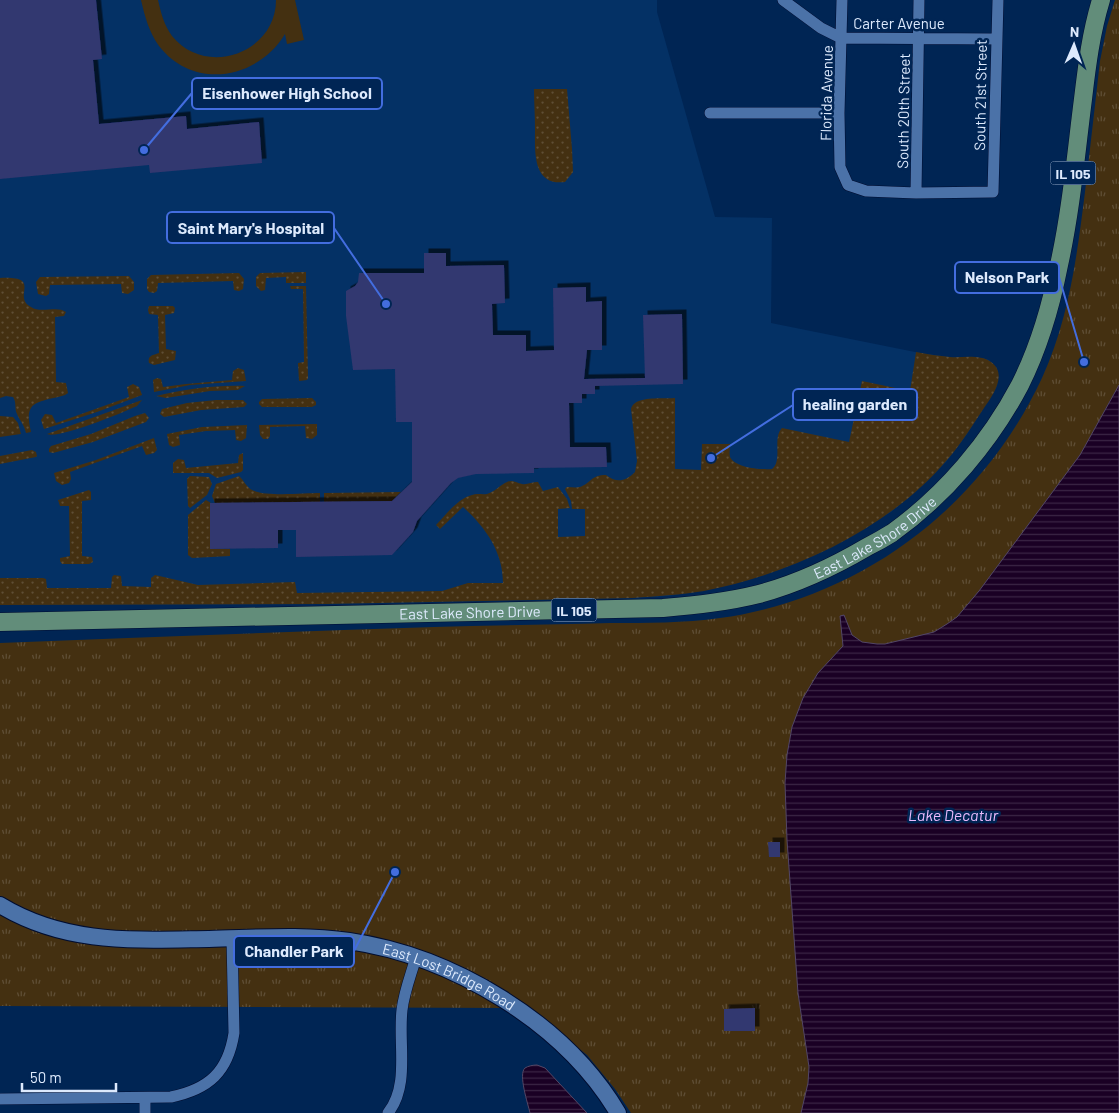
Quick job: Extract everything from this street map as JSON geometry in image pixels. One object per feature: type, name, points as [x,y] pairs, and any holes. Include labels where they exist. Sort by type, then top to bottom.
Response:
[{"type":"main road","name":"East Lake Shore Drive","points":[[0,622],[664,608],[710,604],[760,593],[800,580],[844,560],[891,534],[930,502],[964,468],[993,430],[1020,384],[1038,344],[1060,264],[1069,209],[1090,42],[1101,0]]},
{"type":"street","name":"Carter Avenue","points":[[783,0],[822,28],[841,38],[996,39]]},
{"type":"street","name":"Florida Avenue","points":[[842,0],[839,113],[840,167],[848,185],[866,191],[916,193]]},
{"type":"street","name":"South 20th Street","points":[[916,193],[919,0]]},
{"type":"street","name":"South 21st Street","points":[[916,193],[993,192],[998,0]]},
{"type":"street","points":[[710,113],[839,113]]},
{"type":"street","name":"East Lost Bridge Road","points":[[2,910],[48,927],[99,938],[141,940],[325,938],[374,946],[416,958],[454,972],[532,1020],[565,1048],[611,1100],[618,1113]]},
{"type":"street","points":[[0,1098],[171,1097],[186,1094],[212,1080],[227,1060],[232,1048],[234,1033],[232,939]]},
{"type":"street","points":[[388,1113],[400,1088],[402,1008],[416,958]]},
{"type":"street","points":[[145,1098],[145,1113]]},
{"type":"shaded area","points":[[0,0],[657,0],[657,12],[715,217],[772,218],[771,323],[920,353],[989,360],[998,371],[996,388],[967,434],[946,462],[891,512],[822,552],[781,569],[705,590],[668,596],[633,598],[325,604],[0,605]]},
{"type":"green space","points":[[141,0],[158,0],[165,23],[172,36],[186,49],[203,56],[220,57],[237,54],[252,46],[265,34],[273,18],[276,0],[295,0],[304,40],[287,44],[285,34],[273,49],[259,61],[225,74],[207,74],[190,69],[173,60],[159,46],[148,24]]},
{"type":"green space","points":[[1115,0],[1119,0],[1119,385],[1080,455],[979,591],[957,617],[934,632],[885,644],[877,644],[862,642],[852,635],[844,615],[840,616],[843,646],[818,673],[803,698],[792,727],[785,783],[787,840],[798,993],[809,1067],[808,1083],[801,1113],[631,1113],[615,1089],[587,1055],[527,1008],[0,1006],[0,643],[434,627],[693,621],[720,618],[772,607],[822,590],[868,567],[912,539],[951,505],[986,467],[1017,425],[1042,378],[1059,333],[1071,287],[1082,216],[1100,61],[1107,26]]},
{"type":"green space","points":[[534,89],[567,89],[573,172],[565,182],[554,182],[546,178],[541,173],[538,165],[535,147]]},
{"type":"green space","points":[[306,272],[306,283],[286,283],[286,277],[266,278],[265,290],[261,291],[256,286],[256,277],[260,273]]},
{"type":"green space","points":[[239,273],[244,279],[243,289],[239,291],[234,290],[233,281],[158,283],[157,291],[154,293],[149,292],[147,289],[147,279],[151,275]]},
{"type":"green space","points":[[129,276],[134,282],[134,290],[128,294],[122,293],[121,284],[50,285],[49,294],[46,296],[38,294],[36,282],[40,277]]},
{"type":"green space","points":[[0,278],[21,280],[24,283],[24,298],[31,307],[39,310],[58,309],[66,312],[64,316],[55,317],[56,382],[66,383],[68,393],[35,404],[29,413],[31,432],[26,433],[16,412],[13,397],[6,396],[0,398]]},
{"type":"green space","points":[[290,286],[306,286],[307,380],[299,381],[298,363],[304,362],[303,289],[291,289]]},
{"type":"green space","points":[[149,306],[173,306],[175,308],[174,313],[165,315],[166,349],[176,351],[175,360],[154,365],[149,363],[150,357],[159,353],[158,315],[149,314]]},
{"type":"green space","points":[[916,352],[950,357],[982,358],[991,362],[996,367],[999,378],[995,391],[957,448],[923,485],[897,507],[868,527],[804,560],[771,573],[737,583],[704,591],[633,598],[325,604],[0,605],[0,578],[43,578],[46,579],[47,588],[111,588],[114,575],[121,576],[122,586],[151,587],[151,578],[155,575],[198,585],[295,582],[297,593],[442,591],[468,583],[503,583],[500,560],[491,540],[479,523],[463,507],[440,529],[436,525],[461,500],[476,494],[487,494],[509,481],[524,484],[538,482],[543,491],[558,487],[567,499],[570,508],[558,509],[558,537],[585,536],[585,509],[572,509],[571,501],[565,489],[567,487],[580,487],[601,475],[620,480],[628,478],[635,472],[637,461],[631,409],[637,402],[650,399],[675,398],[675,469],[701,470],[702,444],[730,444],[730,457],[737,464],[756,469],[772,469],[777,461],[778,438],[782,428],[849,442],[862,381],[910,391]]},
{"type":"green space","points":[[238,368],[244,370],[246,381],[190,385],[154,392],[153,380],[157,378],[161,379],[163,387],[232,380],[233,371]]},
{"type":"green space","points":[[133,384],[139,387],[142,395],[44,429],[41,420],[45,414],[52,415],[56,423],[129,397],[127,387]]},
{"type":"green space","points":[[245,386],[238,390],[210,391],[166,398],[156,396],[200,388]]},
{"type":"green space","points":[[312,398],[316,405],[312,407],[262,407],[259,404],[262,399]]},
{"type":"green space","points":[[142,400],[137,406],[91,424],[64,433],[47,434]]},
{"type":"green space","points":[[243,400],[247,404],[244,407],[201,410],[164,417],[160,414],[162,409],[187,403]]},
{"type":"green space","points":[[145,413],[149,418],[146,422],[93,442],[53,453],[49,452],[51,446],[91,434]]},
{"type":"green space","points":[[0,416],[13,417],[18,423],[21,434],[0,437]]},
{"type":"green space","points":[[317,424],[317,435],[312,439],[306,438],[305,426],[270,427],[268,439],[263,439],[260,435],[259,425]]},
{"type":"green space","points":[[247,425],[246,438],[241,441],[236,440],[235,430],[206,431],[179,435],[180,445],[173,447],[169,445],[167,434],[202,427]]},
{"type":"green space","points":[[154,438],[157,450],[154,453],[146,455],[142,446],[70,472],[71,479],[69,483],[62,485],[56,481],[54,473],[96,460]]},
{"type":"green space","points":[[32,450],[36,452],[36,457],[0,464],[0,456]]},
{"type":"green space","points":[[243,453],[243,470],[241,472],[217,478],[209,473],[173,473],[173,463],[178,459],[184,460],[186,468],[238,463],[239,455]]},
{"type":"green space","points":[[190,476],[209,477],[212,484],[207,495],[190,508],[188,506],[187,479]]},
{"type":"green space","points":[[239,476],[250,489],[258,492],[275,494],[320,493],[320,502],[215,503],[212,496],[216,484]]},
{"type":"green space","points":[[89,490],[91,492],[91,500],[82,501],[82,556],[92,557],[93,562],[89,564],[62,564],[60,558],[70,556],[69,506],[60,506],[58,500]]},
{"type":"green space","points":[[401,492],[392,501],[324,502],[324,493]]},
{"type":"green space","points":[[206,500],[211,503],[210,549],[230,549],[230,556],[192,558],[188,555],[188,515]]},
{"type":"water","name":"Lake Decatur","points":[[1119,385],[1119,1113],[801,1113],[808,1083],[809,1067],[798,993],[787,840],[785,783],[792,727],[803,698],[818,673],[843,646],[840,616],[844,615],[852,635],[862,642],[877,644],[885,644],[934,632],[957,617],[979,591],[1080,455]]},
{"type":"water","points":[[537,1065],[545,1068],[587,1113],[530,1113],[523,1083],[523,1071],[526,1067]]},
{"type":"building","points":[[0,0],[96,0],[102,59],[93,60],[99,124],[186,116],[187,129],[259,122],[262,163],[150,173],[149,165],[0,179]]},
{"type":"building","points":[[424,253],[446,253],[446,266],[504,265],[505,303],[492,304],[493,335],[526,335],[526,351],[554,350],[553,288],[586,287],[586,302],[602,301],[602,350],[587,350],[584,379],[645,378],[643,315],[682,314],[683,384],[595,386],[595,394],[582,394],[582,403],[569,403],[570,447],[606,447],[607,467],[534,468],[534,473],[476,474],[458,478],[451,483],[417,521],[413,532],[392,555],[296,557],[296,530],[278,530],[278,548],[210,549],[210,503],[392,501],[412,482],[412,422],[396,422],[395,369],[353,370],[346,316],[346,291],[358,282],[359,273],[424,273]]},
{"type":"building","points":[[768,842],[780,842],[780,857],[769,857]]},
{"type":"building","points":[[755,1008],[755,1031],[724,1031],[724,1009]]},
{"type":"place","name":"Eisenhower High School","points":[[144,150]]},
{"type":"place","name":"Saint Mary's Hospital","points":[[386,304]]},
{"type":"place","name":"Nelson Park","points":[[1084,362]]},
{"type":"place","name":"healing garden","points":[[711,458]]},
{"type":"place","name":"Chandler Park","points":[[395,872]]}]
